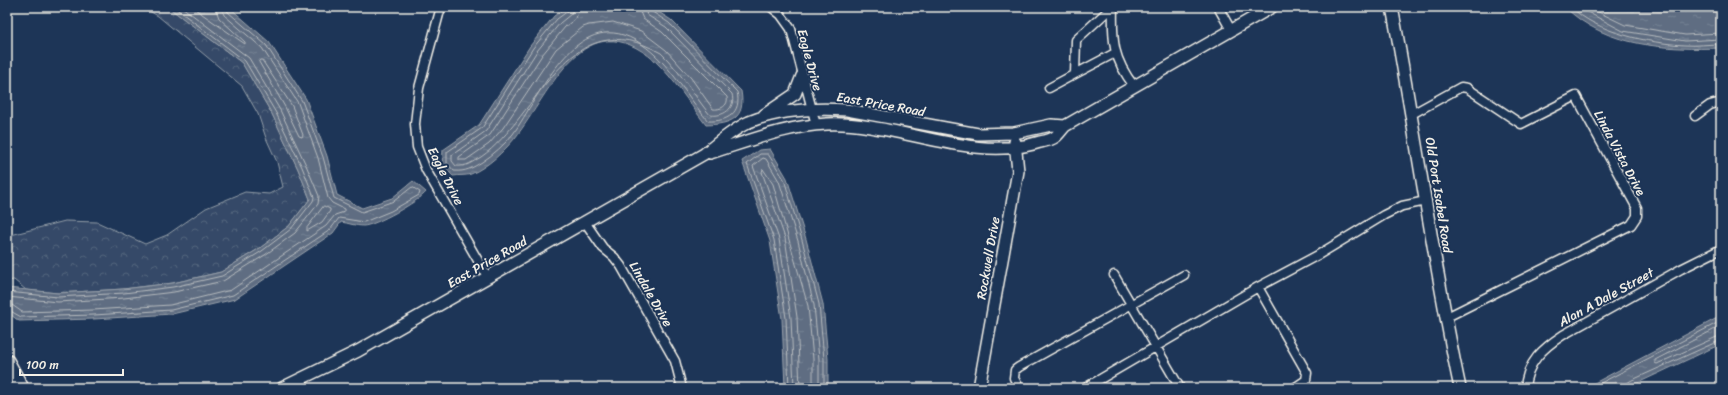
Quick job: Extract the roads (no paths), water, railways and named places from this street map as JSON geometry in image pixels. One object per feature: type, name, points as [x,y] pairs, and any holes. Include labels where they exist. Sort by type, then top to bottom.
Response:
[{"type":"main road","name":"East Price Road","points":[[704,154],[772,132],[794,127],[828,124],[866,127],[966,146],[1015,148],[1055,137],[1065,126],[1272,7]]},
{"type":"main road","name":"Old Port Isabel Road","points":[[1392,7],[1412,114],[1445,318],[1460,388]]},
{"type":"main road","points":[[758,120],[795,94],[802,76]]},
{"type":"main road","name":"East Price Road","points":[[284,388],[337,362],[488,278],[704,154],[730,133],[749,122],[810,109],[847,110],[963,132],[1014,134],[1051,125],[1065,126]]},
{"type":"main road","name":"Rockwell Drive","points":[[979,388],[1018,171],[1014,134]]},
{"type":"main road","points":[[7,361],[22,388]]},
{"type":"street","name":"Eagle Drive","points":[[441,7],[419,88],[414,124],[418,147],[426,170],[488,278]]},
{"type":"street","name":"Eagle Drive","points":[[771,7],[781,15],[791,29],[810,109],[816,125]]},
{"type":"street","points":[[1113,7],[1115,53],[1125,74],[1134,86]]},
{"type":"street","points":[[1075,74],[1076,40],[1113,7]]},
{"type":"street","points":[[1218,7],[1231,30]]},
{"type":"street","points":[[1049,88],[1115,53]]},
{"type":"street","name":"Linda Vista Drive","points":[[1412,114],[1461,87],[1467,88],[1521,124],[1576,96],[1637,208],[1637,216],[1631,225],[1445,318]]},
{"type":"street","points":[[1695,116],[1710,105],[1721,102]]},
{"type":"street","points":[[1085,388],[1258,287],[1318,255],[1384,215],[1402,206],[1426,201]]},
{"type":"street","name":"Lindale Drive","points":[[585,222],[603,248],[614,257],[626,273],[674,361],[682,388]]},
{"type":"street","name":"Alan A Dale Street","points":[[1525,388],[1528,370],[1537,356],[1548,345],[1563,334],[1667,276],[1721,249]]},
{"type":"street","points":[[1114,275],[1180,388]]},
{"type":"street","points":[[1019,388],[1014,378],[1015,370],[1019,367],[1184,275]]},
{"type":"street","points":[[1258,287],[1307,373],[1306,380],[1294,388]]},
{"type":"water","points":[[168,7],[229,7],[269,42],[306,99],[327,156],[337,195],[362,208],[392,198],[413,181],[426,192],[415,201],[396,212],[369,225],[360,226],[341,222],[333,233],[235,299],[172,314],[94,319],[19,321],[7,312],[7,288],[58,293],[123,289],[173,283],[221,272],[260,248],[289,226],[310,199],[298,169],[272,114],[242,63]]},
{"type":"water","points":[[567,7],[651,7],[671,20],[741,91],[742,100],[739,114],[735,118],[723,123],[706,125],[675,84],[655,61],[630,45],[608,41],[589,46],[572,59],[556,77],[515,138],[495,158],[484,167],[471,174],[453,176],[442,165],[443,150],[479,125],[530,46],[554,16]]},
{"type":"water","points":[[1565,7],[1721,7],[1721,48],[1680,48],[1659,46],[1618,38],[1599,31],[1581,20]]},
{"type":"water","points":[[770,149],[787,178],[806,239],[823,304],[828,359],[828,388],[785,388],[782,319],[770,241],[742,161],[759,150]]},
{"type":"water","points":[[1721,316],[1721,344],[1627,388],[1585,388]]}]
